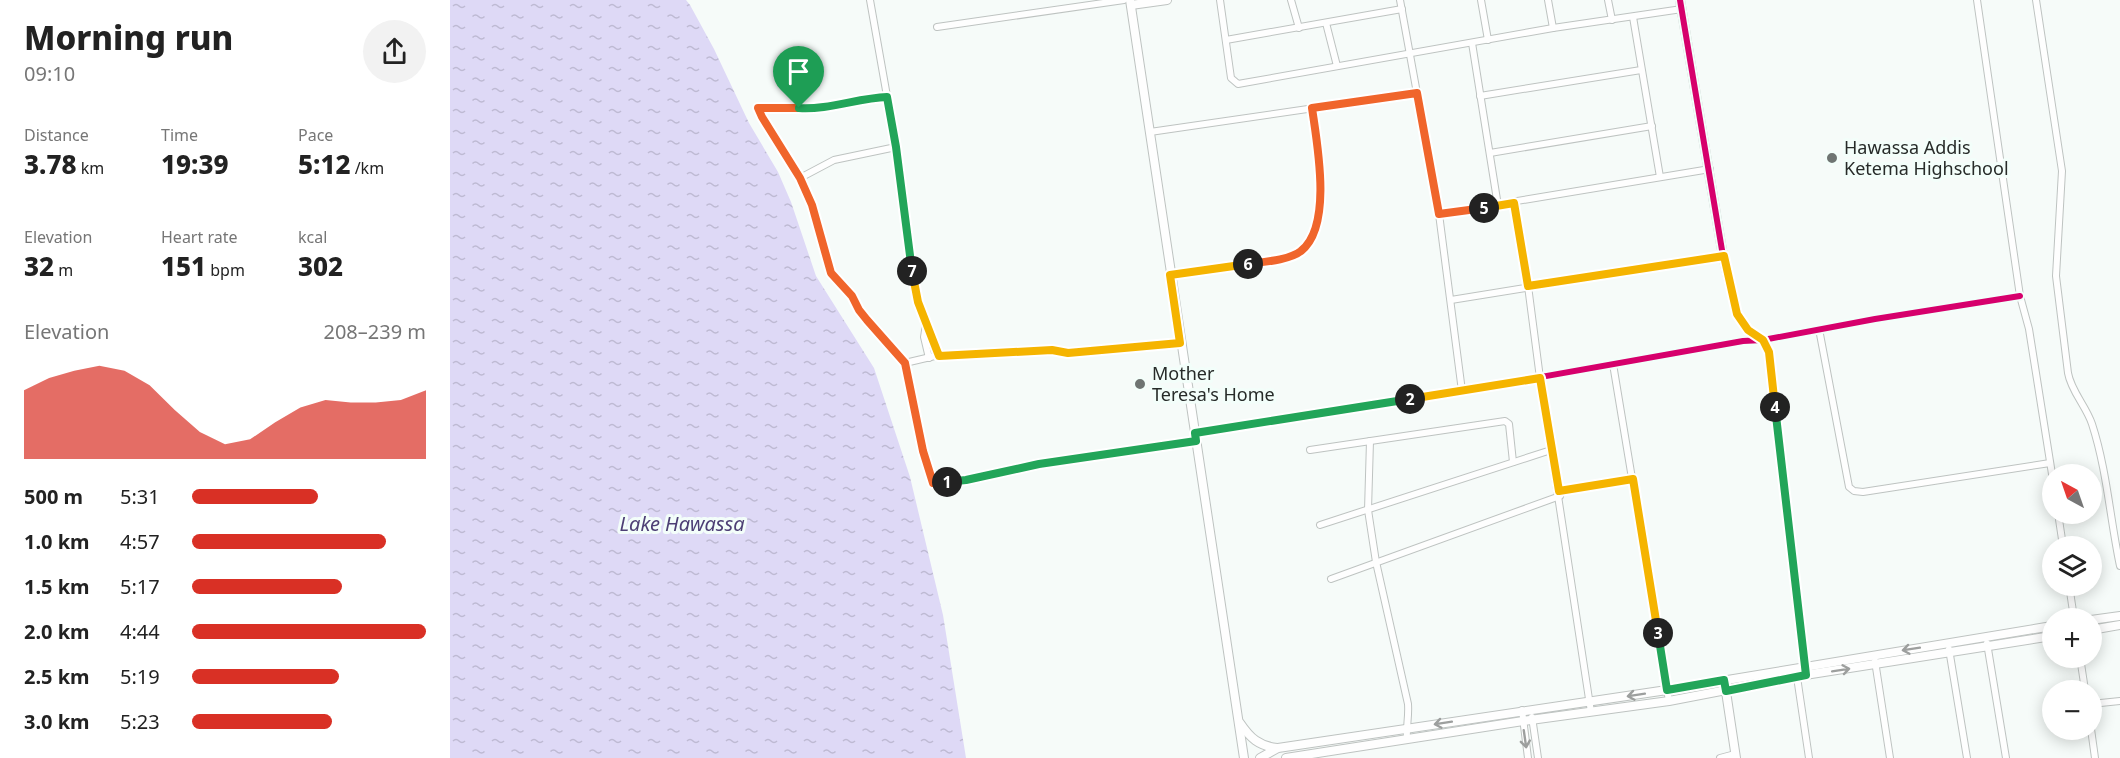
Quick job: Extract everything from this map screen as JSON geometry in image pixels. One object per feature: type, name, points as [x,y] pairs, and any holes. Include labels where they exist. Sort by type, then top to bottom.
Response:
[{"type":"main road","points":[[1126,2],[1150,132],[1244,758]]},
{"type":"main road","points":[[2102,618],[2120,616]]},
{"type":"main road","points":[[2102,628],[2120,625]]},
{"type":"main road","points":[[1286,758],[1669,701],[1726,691],[1948,643],[2042,627]]},
{"type":"main road","points":[[1875,660],[1949,653],[2042,638]]},
{"type":"main road","points":[[1259,758],[1278,748],[1724,680],[1802,673]]},
{"type":"main road","points":[[1239,722],[1255,741],[1278,748]]},
{"type":"main road","points":[[1305,744],[1307,755]]},
{"type":"street","points":[[870,0],[896,147],[910,260],[918,302],[939,356]]},
{"type":"street","points":[[937,27],[1126,2],[1167,0]]},
{"type":"street","points":[[1220,0],[1231,78],[1238,84],[1553,28],[1682,9]]},
{"type":"street","points":[[1291,0],[1299,28]]},
{"type":"street","points":[[1400,0],[1439,214],[1462,391]]},
{"type":"street","points":[[1481,0],[1488,40]]},
{"type":"street","points":[[1548,0],[1553,28]]},
{"type":"street","points":[[1608,0],[1612,20]]},
{"type":"street","points":[[1680,0],[1724,256],[1737,314],[1748,330],[1763,340],[1769,352],[1809,758]]},
{"type":"street","points":[[1820,329],[1849,487],[1854,491],[1863,492],[2050,463],[2029,329],[2020,296],[1977,0]]},
{"type":"street","points":[[2036,0],[2062,171],[2056,276],[2068,373],[2095,434],[2120,566]]},
{"type":"street","points":[[1226,40],[1402,9]]},
{"type":"street","points":[[1633,17],[1660,177]]},
{"type":"street","points":[[1326,23],[1337,66]]},
{"type":"street","points":[[1472,43],[1498,206]]},
{"type":"street","points":[[1480,96],[1641,70]]},
{"type":"street","points":[[1150,132],[1417,93]]},
{"type":"street","points":[[887,97],[814,108],[758,108],[800,178],[812,205],[831,273],[852,296],[867,320],[905,363],[923,451],[933,483],[966,480],[1039,464],[1743,341],[1763,340],[2020,296]]},
{"type":"street","points":[[1170,275],[1272,261],[1300,252],[1308,244],[1320,213],[1322,193],[1312,108]]},
{"type":"street","points":[[1490,153],[1652,126]]},
{"type":"street","points":[[800,178],[834,160],[896,147]]},
{"type":"street","points":[[1439,214],[1710,169]]},
{"type":"street","points":[[1514,203],[1592,712]]},
{"type":"street","points":[[1451,300],[1724,256]]},
{"type":"street","points":[[926,324],[924,337],[929,358]]},
{"type":"street","points":[[905,363],[939,356],[1052,350],[1068,353],[1180,343]]},
{"type":"street","points":[[1613,364],[1669,701]]},
{"type":"street","points":[[1310,450],[1505,420],[1509,424],[1513,462]]},
{"type":"street","points":[[1370,441],[1368,510],[1376,562],[1408,704],[1407,740]]},
{"type":"street","points":[[1320,525],[1551,450]]},
{"type":"street","points":[[1331,579],[1559,493],[1633,479]]},
{"type":"street","points":[[1998,634],[2000,644]]},
{"type":"street","points":[[1986,636],[2006,758]]},
{"type":"street","points":[[1948,643],[1967,758]]},
{"type":"street","points":[[1875,660],[1890,758]]},
{"type":"street","points":[[1720,758],[1736,756],[1724,680]]},
{"type":"street","points":[[2102,703],[2120,701]]},
{"type":"street","points":[[1527,710],[1532,720],[1538,758]]},
{"type":"street","points":[[1527,710],[1523,721],[1528,758]]},
{"type":"street","points":[[2093,740],[2096,758]]},
{"type":"water","name":"Lake Hawassa","points":[[450,0],[686,0],[690,5],[749,123],[778,172],[791,202],[816,276],[874,368],[910,477],[943,615],[966,758],[450,758]]},
{"type":"cycle path","points":[[1680,0],[1723,256],[1737,314],[1748,330],[1763,340],[1769,352],[1805,675]]},
{"type":"cycle path","points":[[887,97],[814,108],[758,108],[800,178],[812,205],[831,273],[852,296],[862,315],[905,363],[923,451],[933,483],[966,480],[1039,464],[1196,441]]},
{"type":"cycle path","points":[[1195,433],[1462,391],[1743,341],[1763,340],[2020,296]]},
{"type":"place","name":"Hawassa Addis Ketema Highschool","points":[[1832,158]]},
{"type":"place","name":"Mother Teresa's Home","points":[[1140,384]]},
{"type":"route","points":[[1417,93],[1439,214],[1514,203],[1528,286],[1724,256],[1737,314],[1748,330],[1766,343],[1769,352],[1806,675],[1726,691],[1724,680],[1667,690],[1633,479],[1559,491],[1540,378],[1195,433],[1196,441],[1039,464],[966,480],[933,483],[923,451],[905,363],[867,320],[859,310],[855,299],[831,273],[812,205],[800,178],[758,108],[799,108],[814,108],[887,97],[918,302],[939,356],[1052,350],[1068,353],[1180,343],[1170,275],[1272,261],[1300,252],[1308,244],[1320,213],[1322,193],[1312,108],[1417,93]]}]
